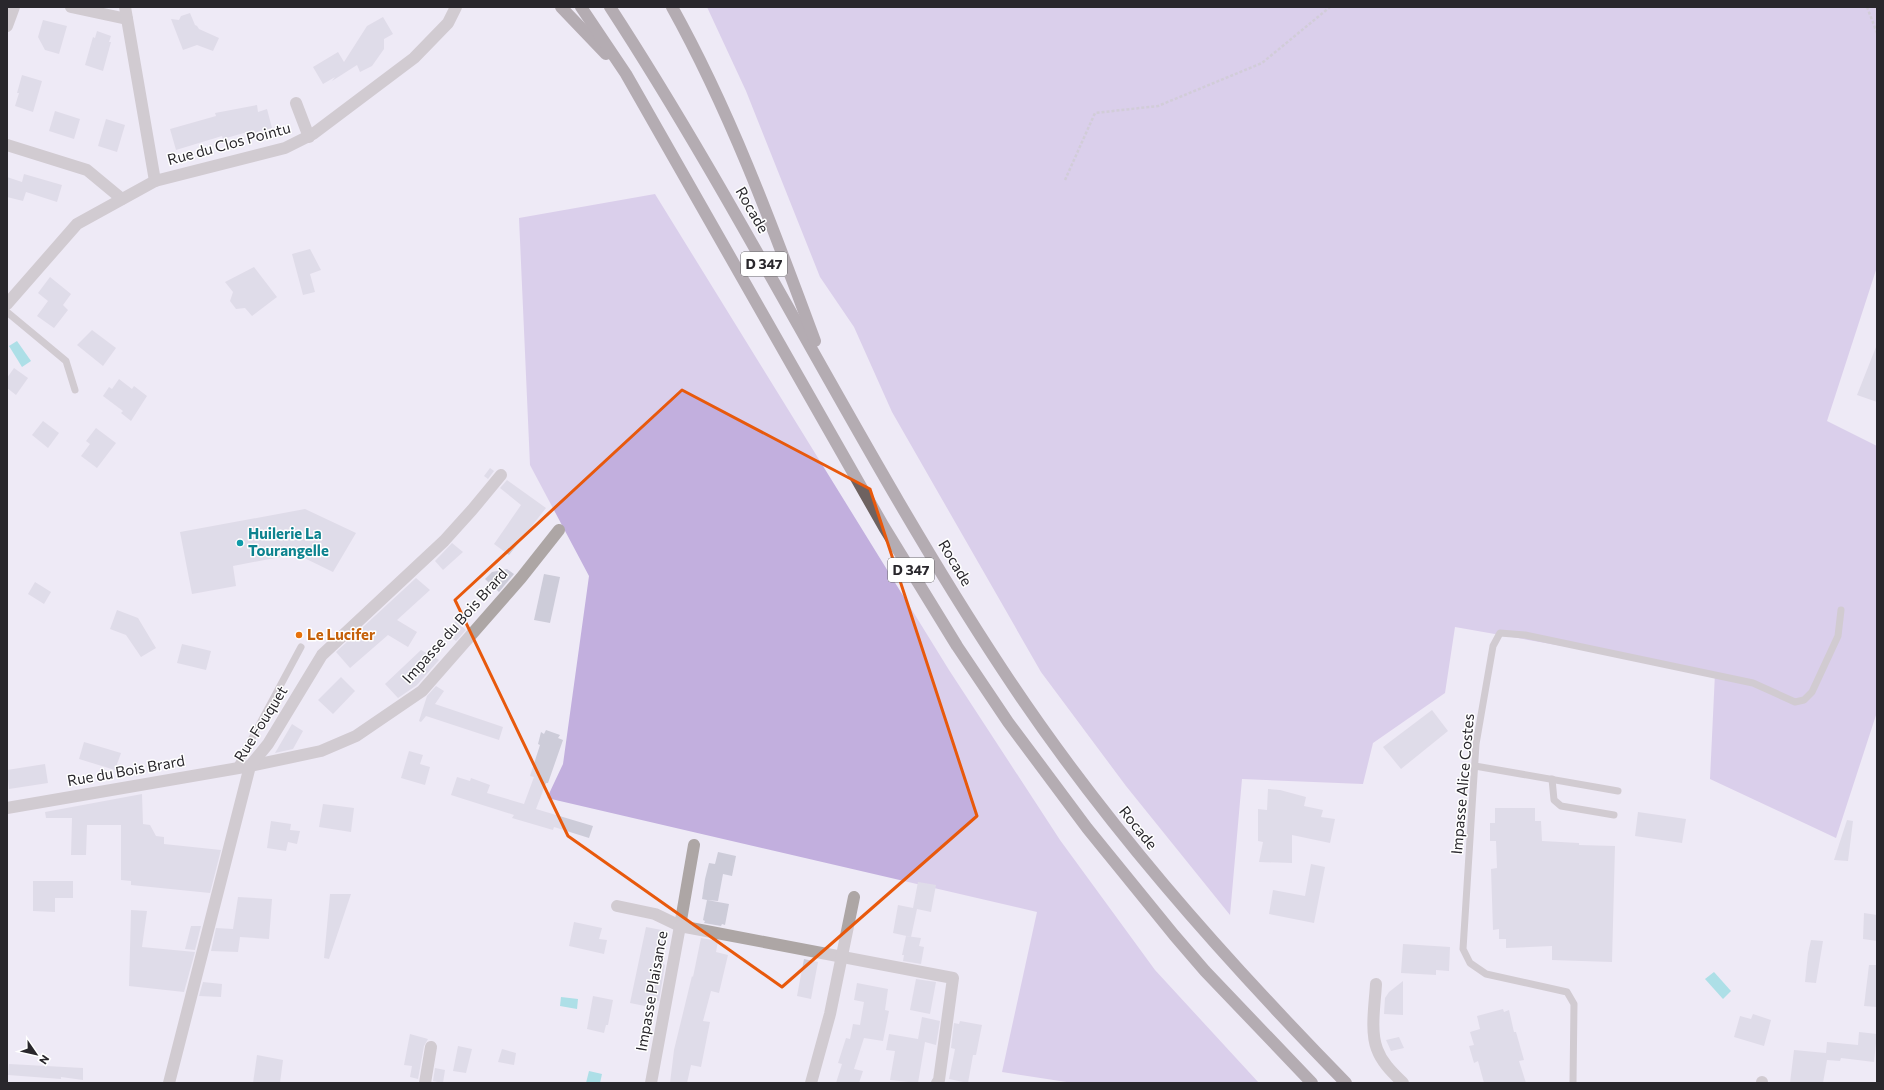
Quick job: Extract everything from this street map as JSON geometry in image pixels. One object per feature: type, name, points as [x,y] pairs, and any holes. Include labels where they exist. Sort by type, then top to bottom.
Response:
[{"type":"highway","points":[[561,7],[626,74]]},
{"type":"highway","name":"D 347","points":[[581,7],[626,74],[884,527],[957,646],[1008,722],[1087,828],[1204,971],[1312,1083]]},
{"type":"highway","name":"Rocade","points":[[610,7],[709,168],[905,511],[974,626],[1027,706],[1078,777],[1133,848],[1192,917],[1256,988],[1346,1083]]},
{"type":"highway","points":[[672,7],[712,84],[777,239],[829,378]]},
{"type":"street","points":[[7,26],[14,7]]},
{"type":"street","points":[[71,7],[126,13],[154,181]]},
{"type":"street","name":"Rue du Clos Pointu","points":[[7,304],[77,224],[154,181],[285,148],[309,137],[414,58],[448,23],[456,7]]},
{"type":"street","points":[[296,103],[309,137]]},
{"type":"street","points":[[7,145],[87,170],[122,199]]},
{"type":"street","name":"Rue Fouquet","points":[[169,1083],[250,766],[268,744],[322,655],[444,541],[472,510],[500,475]]},
{"type":"street","name":"Impasse du Bois Brard","points":[[250,766],[321,751],[356,736],[422,691],[521,578],[559,530]]},
{"type":"street","name":"Rue du Bois Brard","points":[[7,808],[250,766]]},
{"type":"street","points":[[617,906],[655,914],[680,926],[694,845]]},
{"type":"street","points":[[811,1083],[830,1014],[854,897]]},
{"type":"street","name":"Impasse Plaisance","points":[[651,1083],[680,926],[842,955],[953,978],[937,1083]]},
{"type":"street","points":[[1376,984],[1374,1025],[1377,1048],[1387,1066],[1403,1083]]},
{"type":"street","points":[[425,1083],[431,1047]]},
{"type":"lane","points":[[7,312],[66,361],[75,390]]},
{"type":"lane","name":"Impasse Alice Costes","points":[[1573,1083],[1574,1004],[1567,992],[1486,974],[1470,963],[1463,949],[1476,744],[1492,646],[1500,633],[1525,635],[1753,683],[1795,702],[1804,700],[1812,692],[1838,636],[1841,610]]},
{"type":"lane","points":[[236,768],[301,647]]},
{"type":"lane","points":[[1475,766],[1618,791]]},
{"type":"lane","points":[[1552,779],[1554,800],[1561,806],[1614,815]]},
{"type":"path","points":[[1065,180],[1095,114],[1158,106],[1262,63],[1330,7]]},
{"type":"path","points":[[1867,7],[1877,32]]},
{"type":"highlighted area","points":[[682,390],[870,489],[977,816],[782,987],[568,836],[455,600]]},
{"type":"shaded area","points":[[707,7],[1877,7],[1877,267],[1827,421],[1877,446],[1877,712],[1836,838],[1710,779],[1715,673],[1455,627],[1445,693],[1373,743],[1363,784],[1242,779],[1230,915],[1126,786],[1041,672],[892,412],[854,327],[820,277],[746,91]]},
{"type":"shaded area","points":[[655,194],[949,670],[1060,840],[1155,970],[1259,1083],[1073,1083],[1002,1072],[1037,912],[547,798],[563,764],[589,576],[530,465],[519,218]]},
{"type":"water","points":[[17,341],[31,361],[22,367],[9,346]]},
{"type":"water","points":[[1714,972],[1731,991],[1723,999],[1705,979]]},
{"type":"water","points":[[561,997],[578,999],[577,1009],[560,1006]]},
{"type":"water","points":[[589,1071],[602,1074],[600,1083],[586,1083]]},
{"type":"building","points":[[190,13],[195,25],[199,29],[219,38],[213,51],[197,45],[183,50],[171,19],[179,20],[181,16]]},
{"type":"building","points":[[383,17],[393,34],[384,39],[384,49],[372,66],[360,72],[357,65],[332,81],[335,77],[323,84],[313,67],[338,52],[344,62],[367,26]]},
{"type":"building","points":[[43,20],[67,26],[59,54],[45,50],[38,37]]},
{"type":"building","points":[[97,31],[111,36],[109,42],[111,42],[103,71],[85,65],[93,37],[95,38]]},
{"type":"building","points":[[22,75],[42,81],[33,112],[15,106]]},
{"type":"building","points":[[257,105],[258,112],[267,109],[272,128],[254,133],[254,130],[223,139],[222,136],[176,150],[170,129],[216,116],[215,113]]},
{"type":"building","points":[[55,111],[80,119],[74,139],[49,131]]},
{"type":"building","points":[[106,119],[125,125],[117,152],[98,146]]},
{"type":"building","points":[[24,174],[62,185],[57,202],[26,192],[23,201],[7,197],[7,177],[22,182]]},
{"type":"building","points":[[310,249],[321,270],[310,274],[315,292],[303,295],[292,254]]},
{"type":"building","points":[[254,267],[277,297],[252,316],[245,308],[236,309],[230,301],[233,292],[225,282]]},
{"type":"building","points":[[50,277],[71,294],[63,305],[68,310],[54,328],[37,316],[48,301],[38,293]]},
{"type":"building","points":[[92,330],[116,348],[103,366],[77,345]]},
{"type":"building","points":[[1877,347],[1877,402],[1857,395]]},
{"type":"building","points":[[14,368],[28,378],[16,395],[7,388],[7,378]]},
{"type":"building","points":[[119,379],[132,389],[134,386],[147,396],[131,421],[121,413],[123,411],[103,396],[109,387],[112,389]]},
{"type":"building","points":[[43,421],[59,433],[48,448],[32,435]]},
{"type":"building","points":[[96,428],[116,443],[97,468],[81,456],[90,444],[86,441]]},
{"type":"building","points":[[490,468],[494,471],[488,479],[484,476]]},
{"type":"building","points":[[507,480],[546,508],[509,555],[494,544],[521,505],[500,488]]},
{"type":"building","name":"Huilerie La Tourangelle","points":[[305,509],[356,533],[333,572],[296,554],[233,566],[236,586],[192,594],[180,532]]},
{"type":"building","points":[[452,543],[463,552],[443,570],[435,561]]},
{"type":"building","points":[[507,569],[514,574],[499,592],[485,579],[492,572]]},
{"type":"building","points":[[544,574],[560,577],[550,623],[534,620]]},
{"type":"building","points":[[416,578],[430,590],[397,620],[417,632],[408,647],[388,635],[350,668],[336,652]]},
{"type":"building","points":[[35,582],[51,592],[44,604],[28,594]]},
{"type":"building","points":[[117,610],[138,618],[156,648],[141,657],[126,635],[110,629]]},
{"type":"building","points":[[456,621],[466,630],[456,641],[446,633]]},
{"type":"building","points":[[182,644],[211,651],[206,670],[177,663]]},
{"type":"building","points":[[421,650],[439,660],[417,685],[398,698],[385,684]]},
{"type":"building","points":[[341,677],[355,691],[333,714],[318,700]]},
{"type":"building","points":[[436,686],[444,691],[435,704],[503,727],[499,740],[426,716],[421,722],[419,721],[427,696]]},
{"type":"building","points":[[1432,710],[1448,731],[1401,769],[1383,747]]},
{"type":"building","points":[[292,724],[303,731],[293,749],[275,753]]},
{"type":"building","points":[[546,730],[560,735],[558,738],[563,740],[548,783],[546,783],[536,809],[593,826],[589,838],[554,827],[553,830],[512,818],[514,815],[451,795],[457,777],[470,781],[471,778],[490,785],[487,793],[524,804],[534,777],[530,776],[540,745],[538,744],[541,732],[544,734]]},
{"type":"building","points":[[84,742],[121,753],[115,770],[79,759]]},
{"type":"building","points":[[409,751],[423,755],[420,764],[430,767],[425,785],[401,778]]},
{"type":"building","points":[[45,764],[48,783],[9,789],[7,770]]},
{"type":"building","points":[[1268,789],[1280,790],[1306,797],[1304,806],[1323,810],[1321,817],[1335,819],[1330,843],[1292,835],[1292,863],[1259,862],[1263,842],[1258,841],[1258,809],[1267,810]]},
{"type":"building","points":[[142,794],[143,824],[150,825],[156,836],[164,837],[164,844],[221,850],[210,893],[131,885],[131,881],[121,880],[121,825],[87,825],[86,855],[71,855],[72,818],[46,818],[45,812]]},
{"type":"building","points":[[323,804],[354,808],[351,832],[319,827]]},
{"type":"building","points":[[1495,808],[1535,808],[1535,821],[1541,821],[1542,841],[1579,843],[1579,845],[1615,846],[1612,962],[1552,960],[1552,946],[1506,948],[1506,939],[1499,939],[1499,929],[1493,930],[1491,869],[1497,868],[1496,841],[1490,841],[1490,823],[1495,823]]},
{"type":"building","points":[[1638,812],[1686,819],[1682,843],[1635,836]]},
{"type":"building","points":[[1847,820],[1853,821],[1848,861],[1834,860]]},
{"type":"building","points":[[271,821],[291,824],[290,830],[300,831],[297,844],[288,842],[286,851],[267,848]]},
{"type":"building","points":[[718,852],[736,856],[732,876],[723,874],[718,901],[702,899],[709,863],[715,864]]},
{"type":"building","points":[[1311,864],[1325,867],[1314,923],[1269,914],[1273,890],[1305,896]]},
{"type":"building","points":[[33,881],[73,881],[73,898],[55,898],[55,912],[33,911]]},
{"type":"building","points":[[918,882],[936,885],[931,912],[917,909],[911,937],[893,933],[898,905],[913,908]]},
{"type":"building","points":[[330,894],[351,894],[329,959],[324,958]]},
{"type":"building","points":[[238,897],[272,899],[269,939],[240,937],[238,952],[211,951],[216,928],[233,929]]},
{"type":"building","points":[[707,900],[729,904],[725,925],[722,924],[721,926],[704,923],[705,921],[703,920]]},
{"type":"building","points":[[131,910],[147,911],[142,947],[195,952],[184,992],[129,986]]},
{"type":"building","points":[[1864,913],[1877,915],[1877,941],[1863,939]]},
{"type":"building","points":[[574,922],[602,928],[599,939],[607,940],[604,954],[569,946]]},
{"type":"building","points":[[191,926],[201,926],[195,950],[185,949]]},
{"type":"building","points":[[646,927],[667,931],[662,956],[665,957],[663,964],[665,965],[659,1001],[656,1000],[655,1008],[630,1003]]},
{"type":"building","points":[[906,936],[921,938],[919,946],[924,947],[921,964],[903,961],[904,955],[902,955]]},
{"type":"building","points":[[701,938],[718,941],[716,952],[728,955],[719,993],[711,991],[703,1021],[710,1022],[701,1067],[691,1065],[687,1083],[670,1083],[674,1050],[692,976],[693,977]]},
{"type":"building","points":[[1811,940],[1823,941],[1816,983],[1805,982]]},
{"type":"building","points":[[1403,944],[1450,947],[1449,971],[1436,970],[1436,975],[1401,973]]},
{"type":"building","points":[[804,959],[818,962],[811,999],[797,996]]},
{"type":"building","points":[[1869,965],[1877,965],[1877,1007],[1864,1006]]},
{"type":"building","points":[[916,979],[936,982],[930,1014],[910,1010]]},
{"type":"building","points":[[1403,981],[1403,1015],[1384,1014],[1385,998],[1389,992]]},
{"type":"building","points":[[203,982],[222,984],[221,997],[199,996]]},
{"type":"building","points":[[857,983],[888,989],[885,1010],[889,1011],[883,1041],[864,1038],[854,1069],[863,1071],[859,1083],[836,1083],[842,1064],[838,1063],[846,1038],[850,1039],[853,1024],[860,1025],[864,1002],[854,1000]]},
{"type":"building","points":[[593,996],[613,1000],[608,1025],[606,1025],[604,1033],[587,1029]]},
{"type":"building","points":[[1503,1009],[1504,1012],[1509,1010],[1514,1032],[1516,1032],[1524,1060],[1519,1061],[1526,1083],[1484,1083],[1478,1061],[1474,1063],[1469,1046],[1474,1045],[1470,1032],[1480,1029],[1477,1016]]},
{"type":"building","points":[[1753,1014],[1771,1020],[1764,1046],[1734,1037],[1740,1016],[1751,1019]]},
{"type":"building","points":[[922,1017],[940,1021],[936,1045],[925,1042],[918,1083],[890,1080],[895,1051],[886,1050],[889,1034],[918,1039]]},
{"type":"building","points":[[960,1021],[982,1025],[976,1055],[973,1055],[968,1083],[949,1079],[955,1049],[951,1048],[954,1023],[959,1024]]},
{"type":"building","points":[[1859,1032],[1877,1034],[1874,1062],[1841,1058],[1840,1061],[1827,1060],[1823,1083],[1790,1083],[1794,1050],[1826,1053],[1827,1042],[1858,1045]]},
{"type":"building","points":[[410,1034],[428,1039],[424,1046],[418,1079],[410,1077],[412,1066],[404,1065]]},
{"type":"building","points":[[1399,1037],[1404,1048],[1391,1051],[1386,1040]]},
{"type":"building","points":[[458,1046],[472,1049],[466,1073],[453,1071]]},
{"type":"building","points":[[502,1049],[516,1053],[514,1065],[498,1062]]},
{"type":"building","points":[[257,1055],[283,1060],[280,1083],[253,1083]]},
{"type":"building","points":[[9,1064],[83,1068],[83,1080],[61,1077],[61,1079],[8,1075]]},
{"type":"building","points":[[435,1068],[445,1070],[443,1083],[433,1081]]},
{"type":"place","name":"Huilerie La Tourangelle","points":[[240,543]]},
{"type":"place","name":"Le Lucifer","points":[[299,635]]}]
